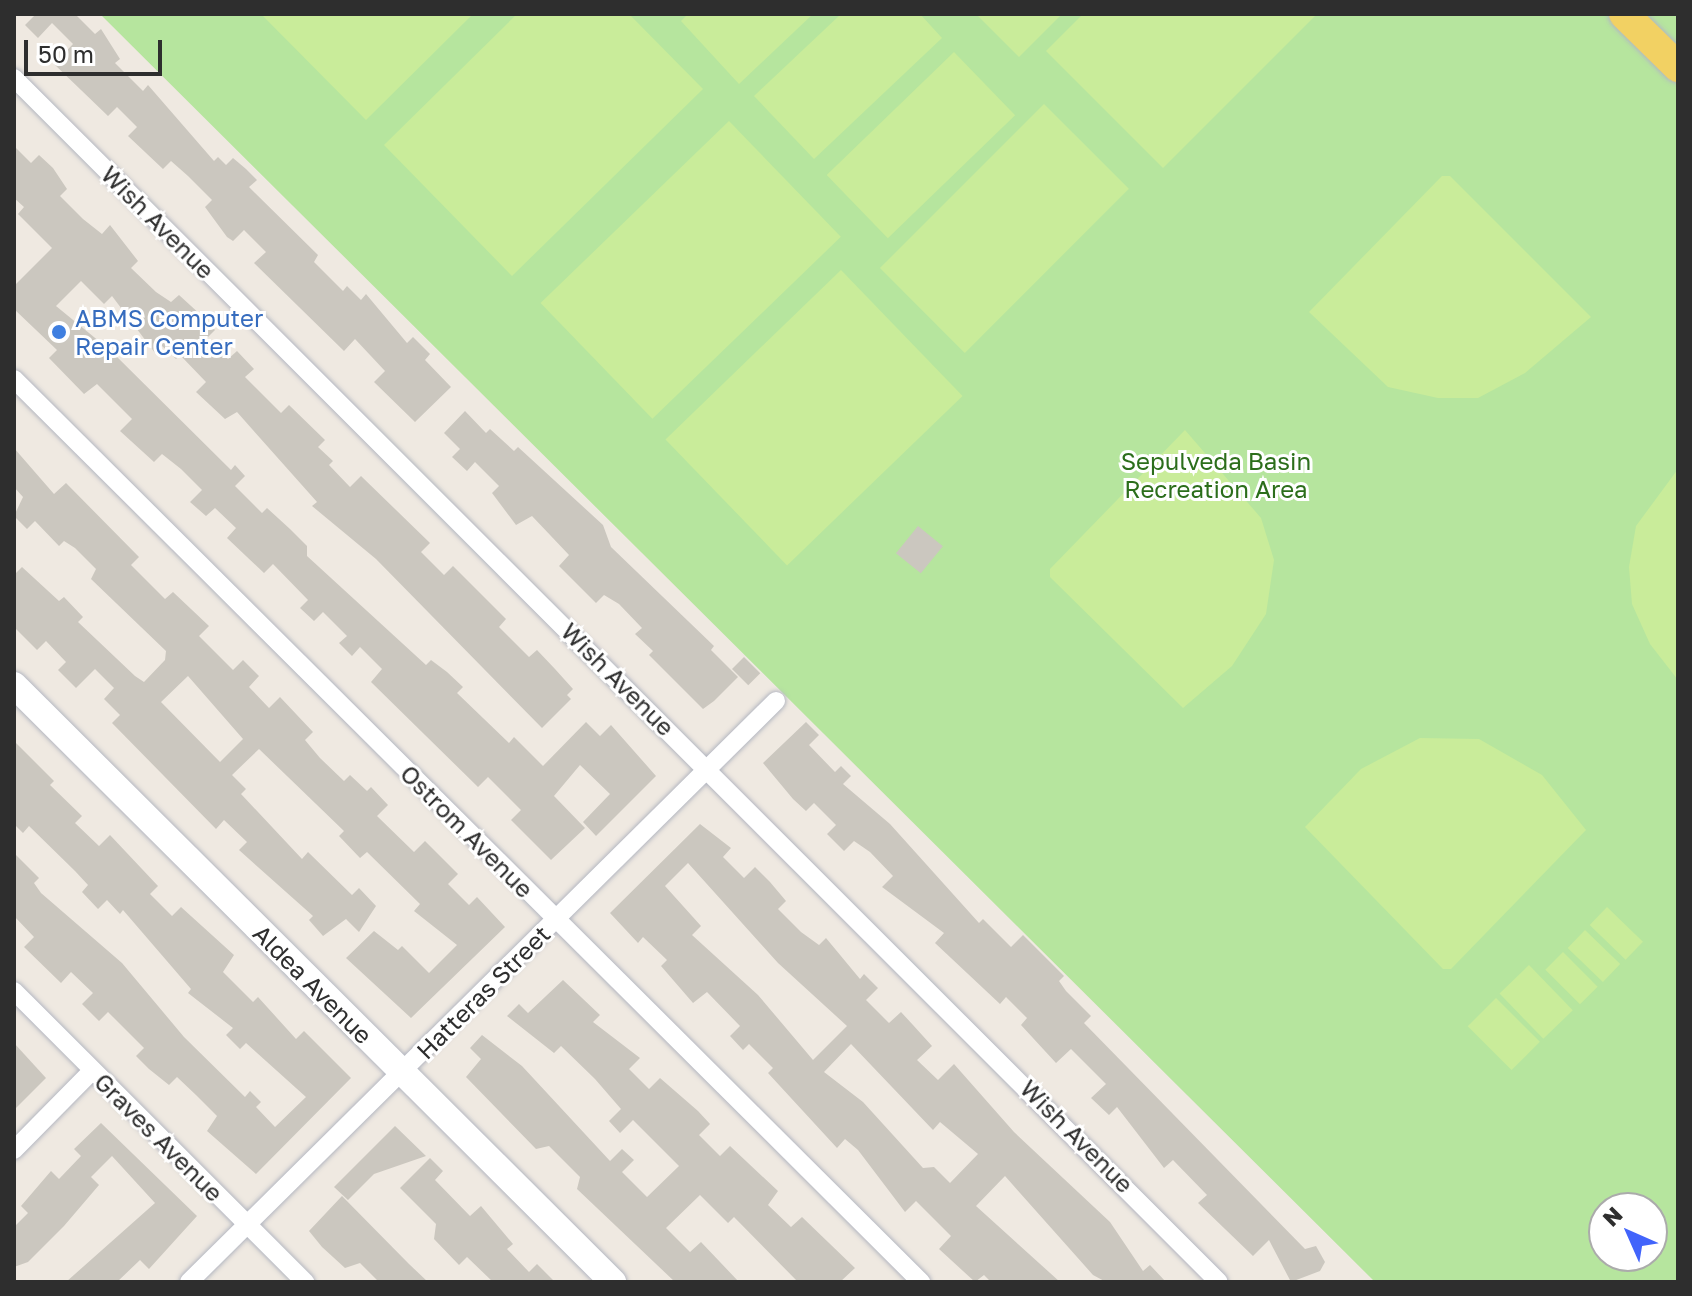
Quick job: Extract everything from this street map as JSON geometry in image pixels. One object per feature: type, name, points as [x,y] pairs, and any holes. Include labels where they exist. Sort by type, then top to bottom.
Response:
[{"type":"main road","points":[[1624,14],[1678,67]]},
{"type":"street","name":"Wish Avenue","points":[[14,78],[1219,1282]]},
{"type":"street","name":"Ostrom Avenue","points":[[14,379],[921,1282]]},
{"type":"street","name":"Aldea Avenue","points":[[14,685],[613,1282]]},
{"type":"street","name":"Hatteras Street","points":[[189,1282],[776,701]]},
{"type":"street","name":"Graves Avenue","points":[[14,991],[305,1282]]},
{"type":"street","points":[[14,1150],[93,1070]]},
{"type":"green space","name":"Sepulveda Basin Recreation Area","points":[[100,14],[1678,14],[1678,1282],[1375,1282]]},
{"type":"green space","points":[[261,14],[473,14],[366,120]]},
{"type":"green space","points":[[517,14],[629,14],[703,89],[512,276],[384,145]]},
{"type":"green space","points":[[688,14],[813,14],[739,84],[681,21]]},
{"type":"green space","points":[[841,14],[920,14],[942,38],[814,159],[754,96]]},
{"type":"green space","points":[[976,14],[1062,14],[1019,57]]},
{"type":"green space","points":[[1083,14],[1317,14],[1163,168],[1046,51]]},
{"type":"green space","points":[[954,52],[1015,115],[888,238],[827,175]]},
{"type":"green space","points":[[1044,104],[1129,189],[965,353],[880,268]]},
{"type":"green space","points":[[729,121],[841,237],[652,419],[541,303]]},
{"type":"green space","points":[[1442,176],[1450,176],[1591,317],[1525,373],[1478,398],[1438,398],[1388,387],[1309,312]]},
{"type":"green space","points":[[841,270],[963,396],[787,565],[665,439]]},
{"type":"green space","points":[[1185,430],[1261,518],[1274,560],[1266,614],[1232,666],[1183,708],[1050,577],[1050,569]]},
{"type":"green space","points":[[1678,469],[1678,680],[1650,644],[1632,604],[1629,567],[1636,526]]},
{"type":"green space","points":[[1420,738],[1479,739],[1542,775],[1586,830],[1451,969],[1443,969],[1305,827],[1361,769]]},
{"type":"green space","points":[[1607,907],[1643,942],[1626,960],[1590,925]]},
{"type":"green space","points":[[1585,930],[1620,964],[1603,982],[1568,948]]},
{"type":"green space","points":[[1563,952],[1598,987],[1580,1004],[1545,970]]},
{"type":"green space","points":[[1529,965],[1573,1010],[1543,1039],[1500,993]]},
{"type":"green space","points":[[1496,998],[1540,1042],[1512,1070],[1468,1026]]},
{"type":"building","points":[[36,14],[75,14],[95,34],[101,29],[120,59],[115,63],[143,91],[148,85],[214,161],[218,157],[226,165],[233,158],[246,169],[257,180],[249,187],[318,255],[314,262],[343,291],[347,286],[361,300],[366,294],[407,343],[413,337],[430,354],[425,360],[451,387],[415,422],[374,382],[385,371],[355,339],[344,351],[254,263],[266,252],[244,230],[233,241],[227,237],[205,207],[212,200],[188,176],[171,161],[163,169],[128,136],[137,127],[117,107],[108,116],[54,64],[73,44],[52,23],[38,38],[25,25]]},
{"type":"building","points":[[14,146],[31,163],[39,155],[53,168],[67,189],[60,196],[102,234],[110,225],[138,261],[131,268],[156,292],[171,302],[179,295],[202,316],[215,330],[207,338],[228,359],[237,351],[254,369],[245,377],[281,413],[289,405],[325,440],[318,447],[333,461],[329,465],[350,487],[361,476],[430,543],[421,552],[444,575],[453,566],[506,619],[499,627],[529,657],[537,650],[555,669],[573,689],[567,695],[571,699],[542,728],[376,559],[312,506],[317,502],[237,412],[225,419],[196,392],[206,382],[180,355],[176,359],[162,346],[155,353],[112,296],[104,304],[81,281],[56,306],[111,351],[231,470],[235,465],[245,476],[235,486],[262,513],[267,508],[307,546],[307,556],[426,665],[431,660],[447,672],[463,687],[457,693],[509,743],[514,737],[543,766],[586,722],[600,736],[611,725],[656,776],[596,836],[583,822],[610,794],[580,765],[554,796],[585,828],[551,860],[511,820],[521,810],[488,777],[478,787],[371,682],[382,669],[360,647],[352,656],[339,643],[347,636],[323,612],[314,621],[300,608],[308,600],[273,564],[264,573],[227,538],[236,528],[215,508],[206,516],[190,502],[202,490],[181,469],[162,454],[154,462],[120,431],[132,419],[97,384],[84,394],[49,358],[57,350],[14,309],[14,286],[52,248],[18,214],[24,207],[14,198]]},
{"type":"building","points":[[465,411],[486,433],[490,429],[514,451],[518,447],[603,525],[611,547],[714,646],[711,650],[738,677],[714,701],[703,709],[649,655],[653,651],[635,634],[642,628],[619,604],[604,595],[596,603],[559,566],[569,555],[532,516],[516,525],[492,493],[499,486],[475,462],[467,471],[452,457],[460,449],[444,433]]},
{"type":"building","points":[[14,448],[54,494],[66,483],[139,557],[131,565],[165,599],[173,592],[209,626],[199,636],[233,670],[243,660],[259,676],[249,687],[269,708],[280,697],[313,732],[305,740],[320,758],[344,781],[350,775],[367,791],[371,787],[388,805],[377,816],[414,852],[425,841],[458,874],[448,884],[469,905],[477,897],[505,927],[411,1018],[346,958],[374,931],[398,950],[402,946],[429,973],[457,945],[414,911],[420,904],[367,852],[360,858],[339,836],[344,831],[259,749],[232,775],[246,789],[241,794],[302,859],[308,852],[352,895],[359,888],[376,906],[359,932],[346,919],[323,936],[309,920],[313,916],[239,850],[247,842],[224,820],[216,829],[112,723],[120,715],[104,699],[114,688],[95,669],[76,688],[58,670],[66,662],[46,641],[37,650],[14,627],[14,575],[22,567],[59,601],[64,597],[83,617],[78,622],[144,682],[165,660],[166,651],[91,579],[96,569],[75,548],[64,541],[59,546],[35,521],[27,529],[14,516],[23,497],[14,487]],"holes":[[[188,676],[243,739],[220,762],[161,702]]]},
{"type":"building","points":[[918,526],[943,546],[921,573],[896,553]]},
{"type":"building","points":[[744,657],[760,673],[748,685],[732,669]]},
{"type":"building","points":[[806,722],[819,735],[809,745],[835,772],[841,766],[851,776],[843,784],[890,824],[979,923],[983,919],[1011,947],[1023,935],[1064,976],[1059,981],[1091,1016],[1084,1023],[1305,1249],[1316,1246],[1325,1262],[1320,1271],[1291,1282],[1269,1240],[1253,1256],[1198,1203],[1207,1195],[1173,1160],[1164,1168],[1117,1107],[1109,1115],[1091,1098],[1106,1084],[1071,1049],[1056,1063],[1021,1025],[1027,1018],[1006,997],[1000,1004],[935,943],[944,933],[882,887],[893,876],[870,852],[854,841],[844,851],[827,834],[836,825],[814,803],[806,811],[793,799],[763,763]]},
{"type":"building","points":[[14,741],[54,781],[50,785],[82,816],[75,823],[99,846],[110,835],[158,886],[150,894],[172,916],[181,907],[234,955],[223,972],[253,1002],[258,997],[296,1039],[304,1031],[351,1078],[256,1174],[207,1131],[217,1116],[196,1095],[177,1077],[169,1085],[149,1069],[136,1056],[144,1048],[108,1012],[99,1021],[82,1004],[93,993],[71,972],[61,983],[24,947],[34,937],[14,916],[14,853],[39,878],[34,883],[41,893],[122,963],[184,1037],[245,1097],[250,1091],[261,1102],[256,1107],[275,1127],[306,1097],[246,1043],[240,1049],[226,1035],[233,1028],[188,993],[191,989],[123,910],[120,914],[107,900],[98,909],[82,892],[88,885],[75,871],[29,826],[23,833],[14,824]]},
{"type":"building","points":[[700,824],[731,848],[723,857],[744,878],[755,867],[770,882],[786,901],[778,909],[801,932],[819,945],[826,938],[860,979],[864,974],[878,988],[866,1000],[889,1023],[901,1012],[913,1025],[932,1046],[917,1060],[938,1080],[954,1064],[1014,1132],[1110,1222],[1143,1271],[1150,1265],[1166,1282],[1106,1282],[1093,1275],[1005,1176],[976,1206],[1060,1282],[991,1282],[984,1275],[975,1282],[939,1249],[951,1236],[916,1201],[905,1212],[858,1150],[845,1139],[837,1148],[768,1073],[773,1068],[749,1044],[743,1050],[730,1036],[740,1026],[707,992],[693,1003],[661,966],[667,960],[643,937],[638,943],[610,913]],"holes":[[[688,863],[778,963],[847,1026],[813,1060],[758,995],[692,935],[701,926],[665,886]],[[851,1044],[933,1130],[940,1122],[978,1154],[950,1183],[934,1167],[923,1168],[863,1102],[824,1072]]]},
{"type":"building","points":[[563,980],[600,1015],[593,1022],[640,1058],[629,1069],[649,1089],[660,1078],[698,1111],[710,1124],[699,1135],[720,1156],[730,1146],[778,1191],[768,1205],[791,1227],[802,1217],[855,1268],[840,1282],[798,1282],[734,1217],[728,1223],[700,1195],[666,1228],[690,1252],[701,1242],[739,1282],[675,1282],[577,1189],[580,1177],[549,1146],[536,1149],[466,1077],[481,1059],[470,1048],[482,1035],[522,1066],[610,1161],[622,1149],[634,1160],[622,1172],[647,1197],[679,1166],[633,1120],[620,1133],[609,1121],[621,1109],[595,1079],[561,1046],[554,1053],[507,1016],[519,1004],[528,1013]]},
{"type":"building","points":[[14,1043],[46,1078],[14,1110]]},
{"type":"building","points":[[101,1123],[197,1216],[149,1269],[140,1260],[117,1282],[66,1282],[155,1203],[112,1156],[91,1177],[99,1185],[64,1226],[28,1262],[14,1267],[14,1227],[28,1213],[21,1206],[51,1171],[59,1179],[81,1156],[74,1149]]},
{"type":"building","points":[[395,1126],[426,1156],[374,1174],[348,1200],[334,1187]]},
{"type":"building","points":[[430,1158],[443,1171],[435,1180],[470,1216],[481,1206],[513,1244],[507,1249],[529,1272],[537,1264],[555,1282],[493,1282],[467,1257],[459,1265],[434,1239],[436,1224],[400,1188]]},
{"type":"building","points":[[342,1196],[428,1282],[379,1282],[360,1263],[345,1268],[322,1247],[309,1231]]},
{"type":"place","name":"ABMS Computer Repair Center","points":[[59,332]]}]
